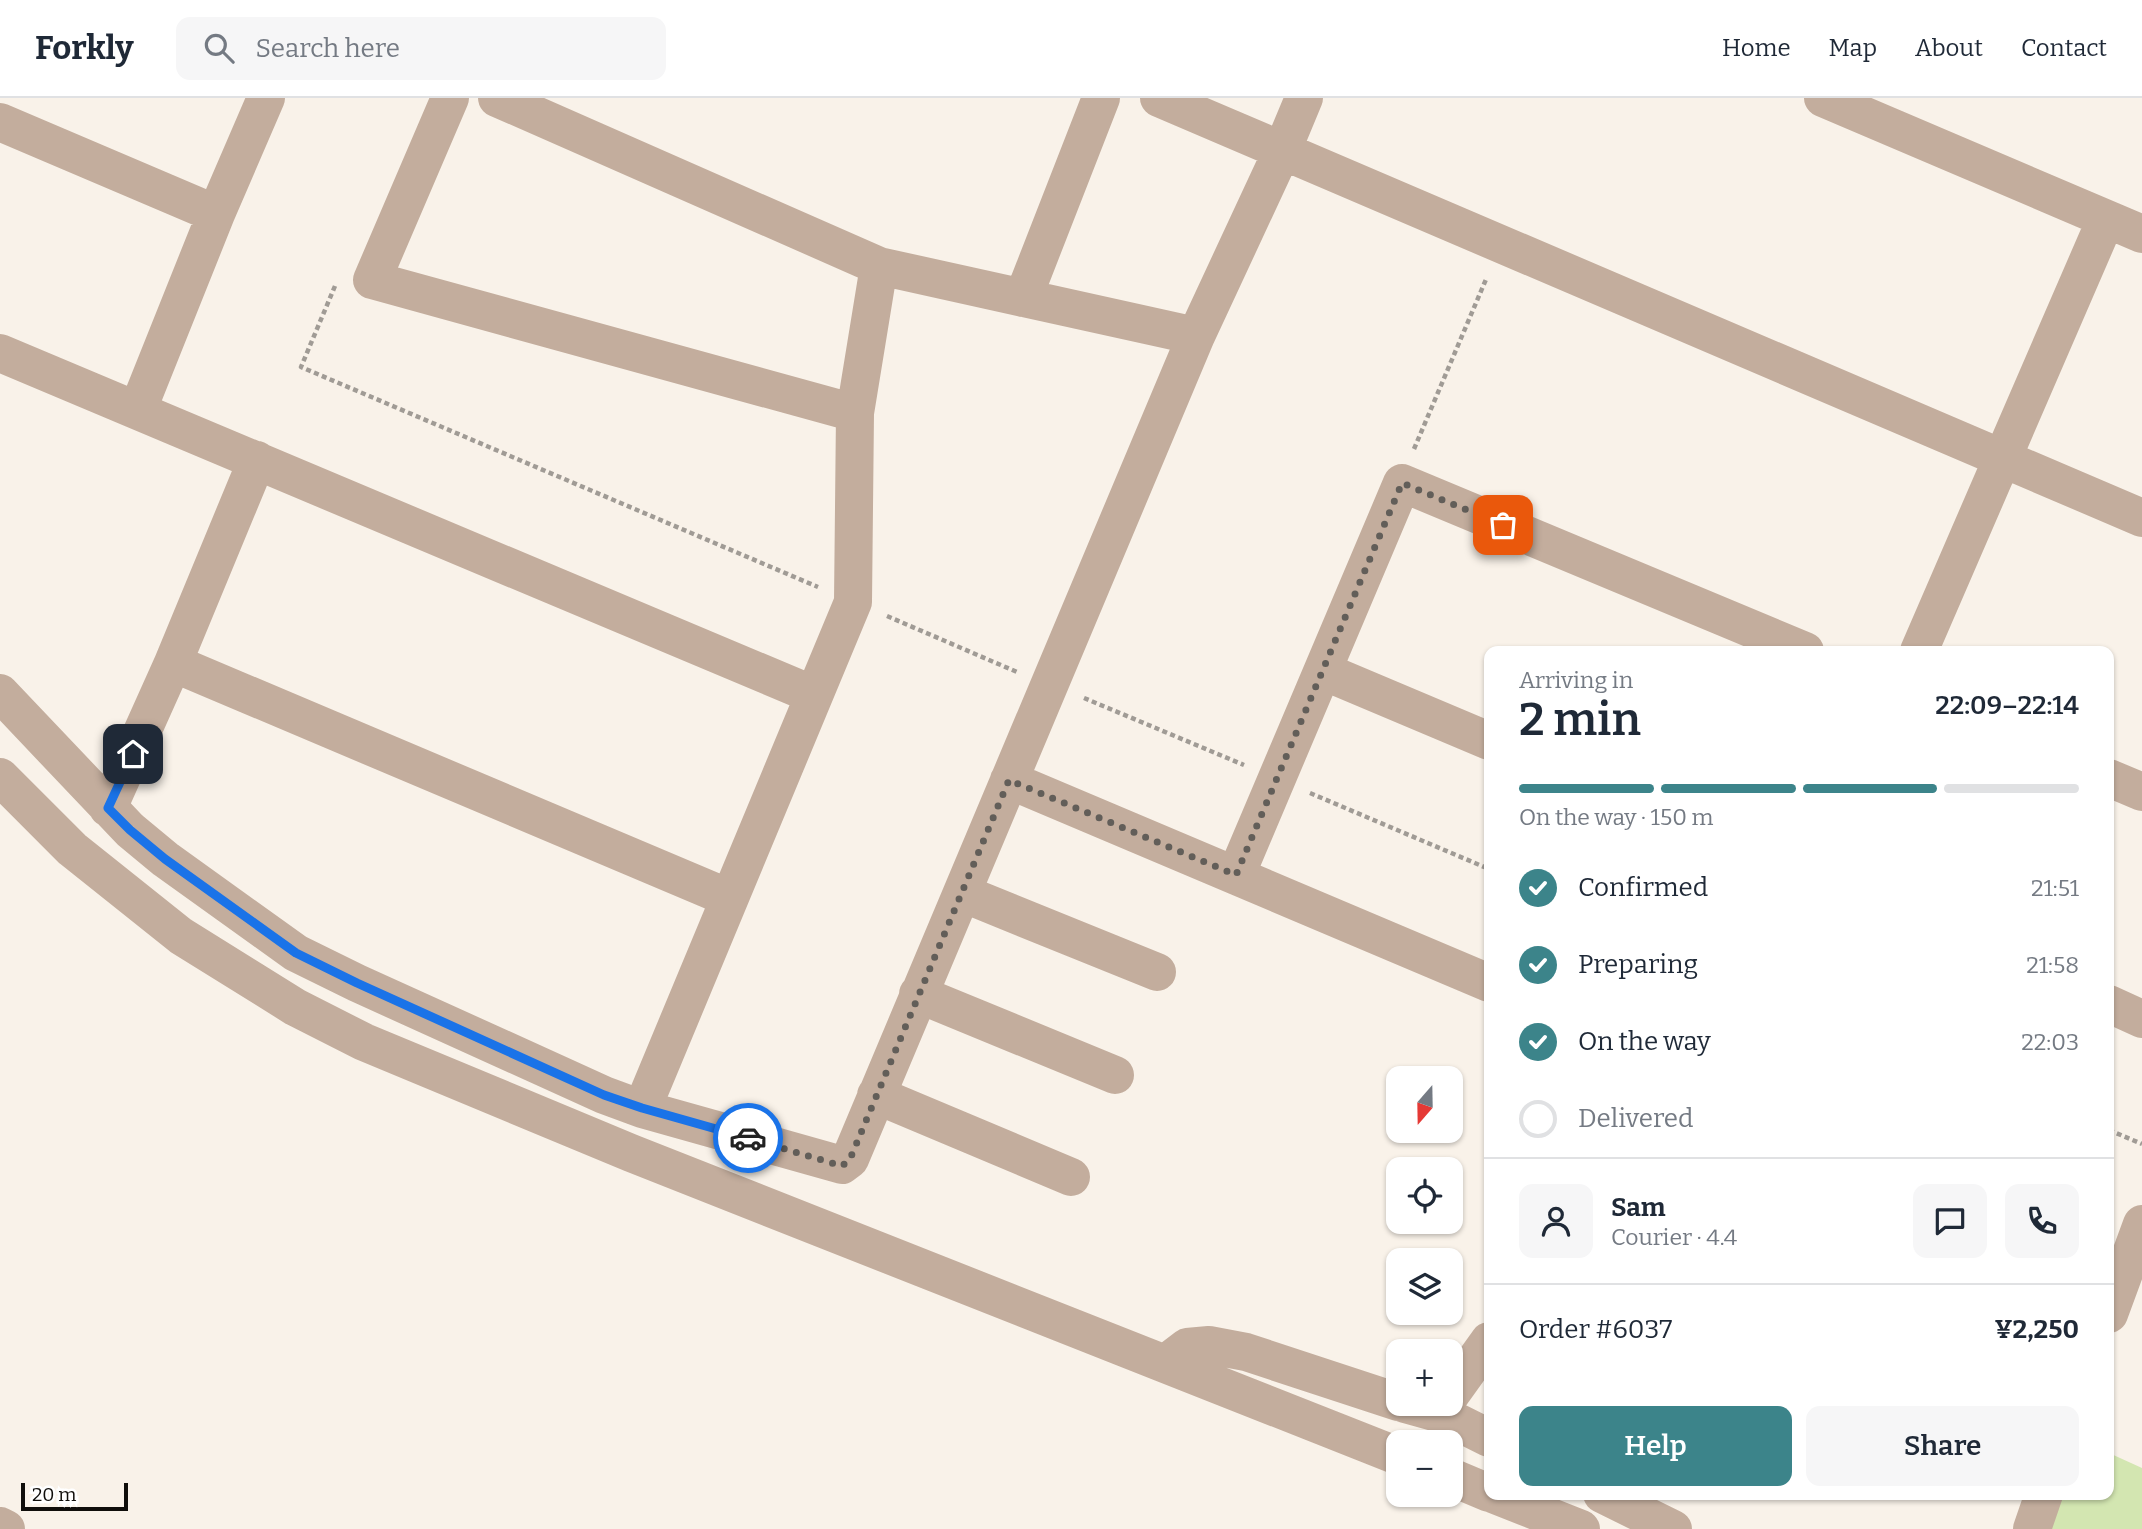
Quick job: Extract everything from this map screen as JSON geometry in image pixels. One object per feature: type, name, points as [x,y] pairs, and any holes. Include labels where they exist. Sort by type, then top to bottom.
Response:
[{"type":"street","points":[[138,410],[216,214],[266,98]]},
{"type":"street","points":[[450,98],[372,280],[855,413]]},
{"type":"street","points":[[496,98],[879,266],[1196,336]]},
{"type":"street","points":[[1023,298],[1101,98]]},
{"type":"street","points":[[1159,98],[2142,519]]},
{"type":"street","points":[[0,693],[130,830],[165,859],[296,953],[604,1095],[842,1166],[850,1159],[1196,336],[1304,98]]},
{"type":"street","points":[[1823,98],[2142,234]]},
{"type":"street","points":[[0,122],[216,214]]},
{"type":"street","points":[[1921,646],[2106,219]]},
{"type":"street","points":[[642,1108],[853,602],[855,413],[879,266]]},
{"type":"street","points":[[0,353],[814,695]]},
{"type":"street","points":[[108,808],[173,663],[257,460]]},
{"type":"street","points":[[1236,875],[1402,483],[1793,646]]},
{"type":"street","points":[[173,663],[729,898]]},
{"type":"street","points":[[1323,671],[1484,739]]},
{"type":"street","points":[[0,777],[72,849],[181,936],[295,1007],[364,1042],[631,1153],[1386,1451]]},
{"type":"street","points":[[1009,780],[1484,981]]},
{"type":"street","points":[[962,893],[1157,972]]},
{"type":"street","points":[[919,994],[1115,1075]]},
{"type":"street","points":[[2114,1006],[2142,1019]]},
{"type":"street","points":[[876,1096],[1071,1177]]},
{"type":"street","points":[[2114,1294],[2127,1241]]},
{"type":"street","points":[[1166,1363],[1187,1346],[1209,1345],[1246,1352],[1386,1398]]},
{"type":"street","points":[[1463,1379],[1484,1348]]},
{"type":"street","points":[[1461,1416],[1484,1434]]},
{"type":"street","points":[[1463,1482],[1484,1491]]},
{"type":"street","points":[[1506,1500],[1581,1529]]},
{"type":"street","points":[[1614,1500],[1673,1529]]},
{"type":"street","points":[[2032,1529],[2042,1500]]},
{"type":"street","points":[[0,1526],[6,1529]]},
{"type":"path","points":[[1402,483],[1405,470],[1500,244]]},
{"type":"path","points":[[338,278],[301,368],[1049,685]]},
{"type":"path","points":[[2114,1132],[2142,1144]]},
{"type":"green space","points":[[2114,1455],[2142,1468],[2142,1529],[2048,1529],[2058,1500],[2114,1500]]},
{"type":"way so far","points":[[748,1138],[842,1166],[850,1159],[1009,780],[1236,875],[1402,483],[1503,525]]},
{"type":"route","points":[[133,754],[108,808],[165,859],[296,953],[604,1095],[748,1138]]}]
